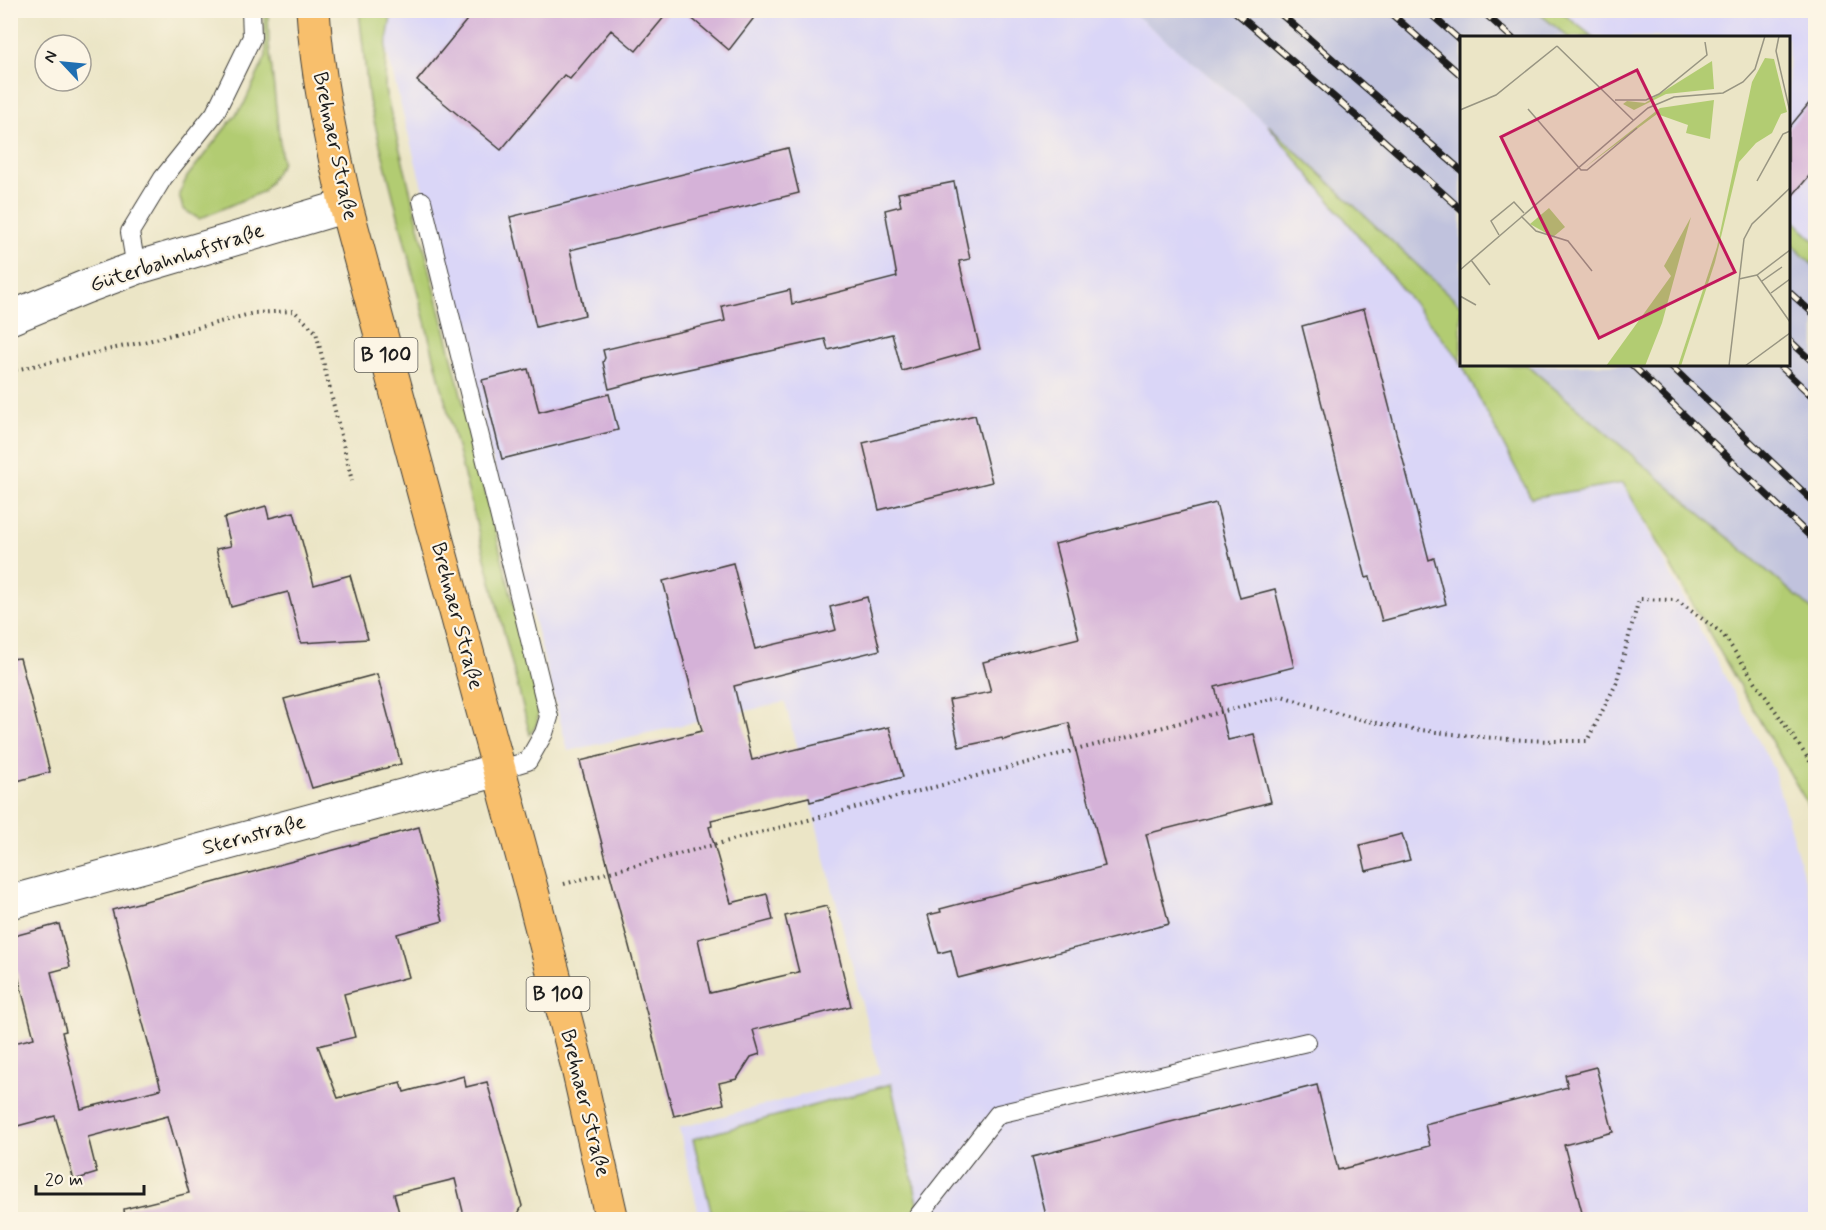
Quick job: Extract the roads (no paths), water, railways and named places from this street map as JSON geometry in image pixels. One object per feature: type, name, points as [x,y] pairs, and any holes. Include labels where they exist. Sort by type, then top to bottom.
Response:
[{"type":"main road","name":"Brehnaer Straße","points":[[314,10],[315,50],[328,130],[346,206],[533,895],[577,1064],[612,1220]]},
{"type":"street","name":"Güterbahnhofstraße","points":[[10,318],[136,268],[346,206]]},
{"type":"street","name":"Sternstraße","points":[[10,902],[498,770]]},
{"type":"lane","points":[[136,268],[130,232],[163,178],[215,113],[252,37],[251,10]]},
{"type":"lane","points":[[422,201],[549,717],[544,733],[528,761],[498,770]]},
{"type":"lane","points":[[915,1220],[998,1114],[1307,1042]]},
{"type":"railway","points":[[1233,10],[1460,208]]},
{"type":"railway","points":[[1276,10],[1460,169]]},
{"type":"railway","points":[[1387,10],[1460,74]]},
{"type":"railway","points":[[1426,10],[1460,40]]},
{"type":"railway","points":[[1481,10],[1510,36]]},
{"type":"railway","points":[[1790,293],[1816,316]]},
{"type":"railway","points":[[1790,341],[1816,365]]},
{"type":"railway","points":[[1633,366],[1816,542]]},
{"type":"railway","points":[[1671,366],[1816,504]]},
{"type":"railway","points":[[1780,366],[1816,400]]}]
